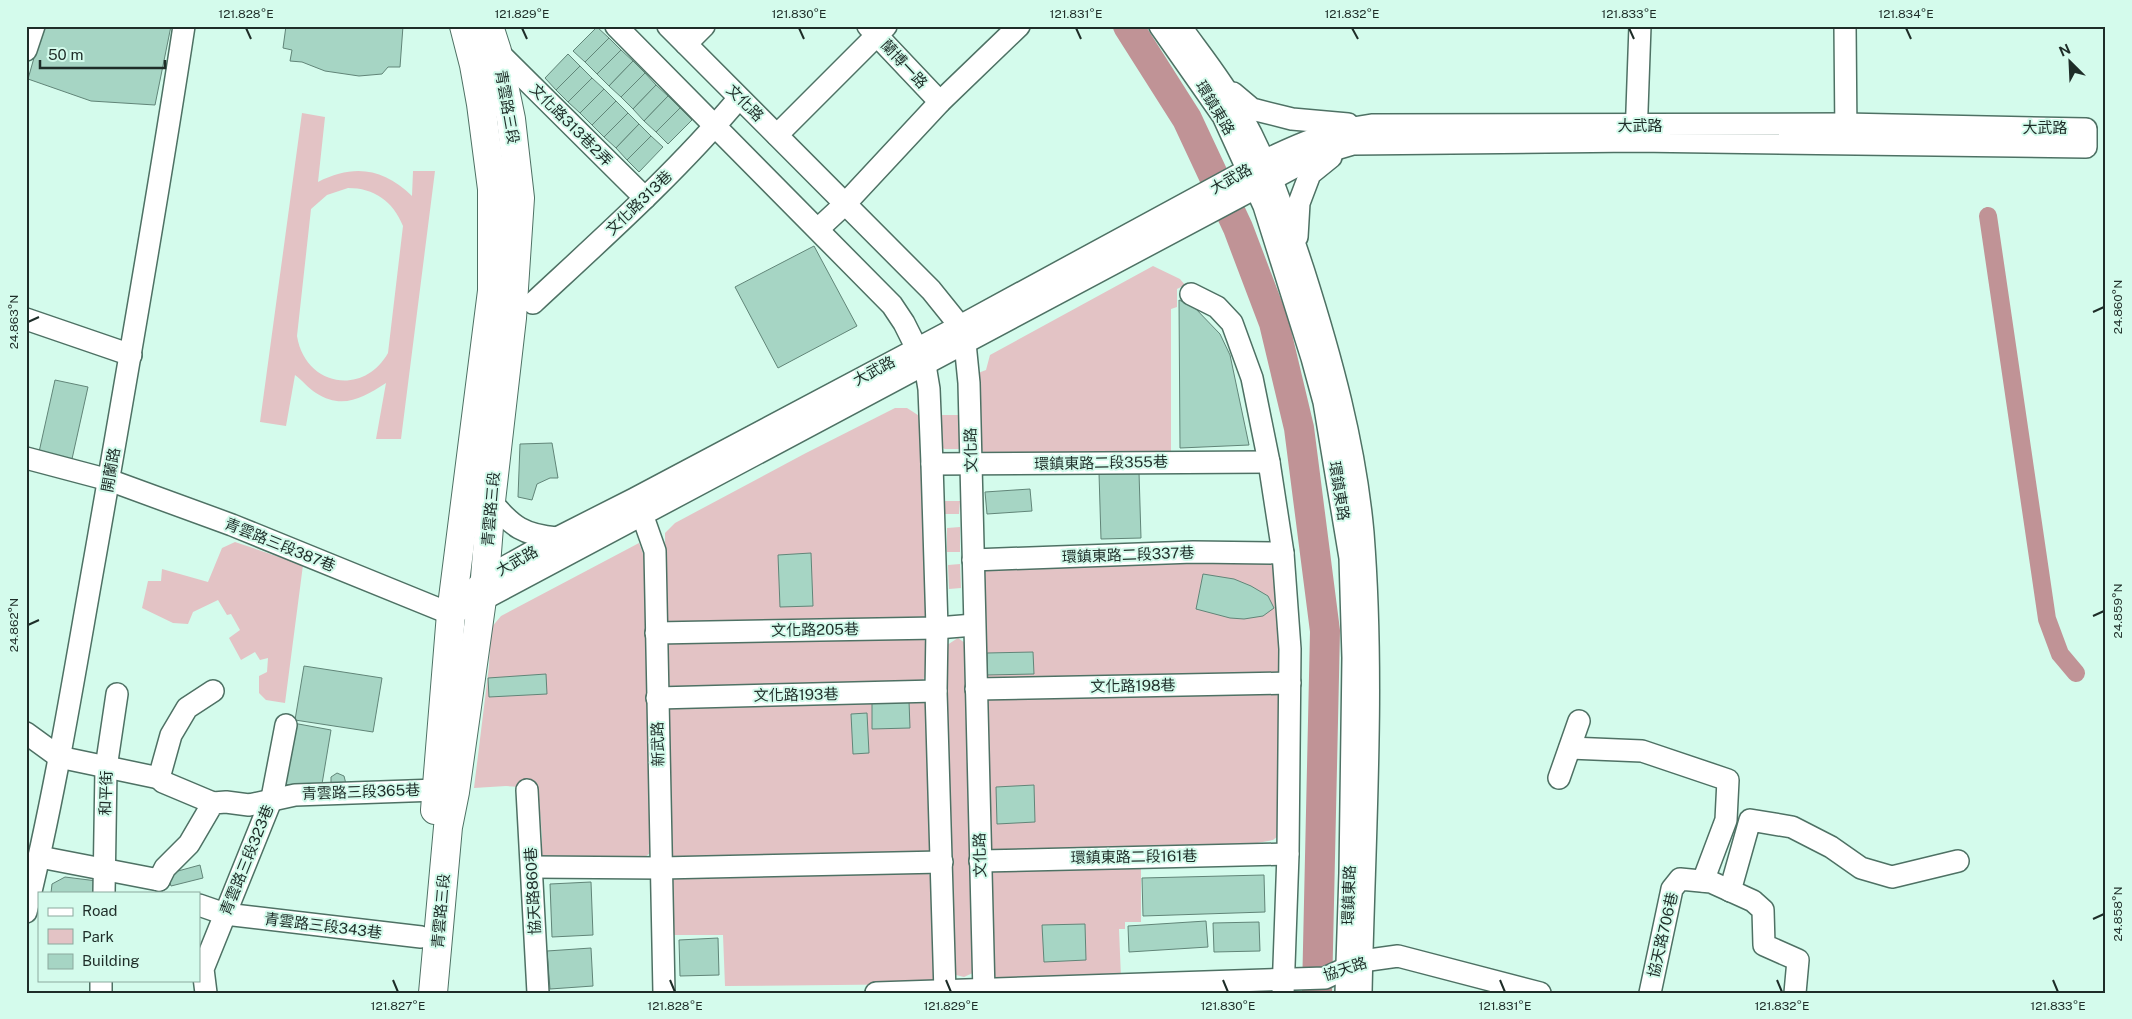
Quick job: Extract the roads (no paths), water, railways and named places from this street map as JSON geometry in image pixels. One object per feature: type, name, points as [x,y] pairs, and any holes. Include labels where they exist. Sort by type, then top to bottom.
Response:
[{"type":"main road","name":"青雲路三段","points":[[424,993],[421,937],[483,589],[512,318],[505,238],[492,189],[487,142],[474,65],[464,26]]},
{"type":"main road","name":"青雲路三段","points":[[424,993],[448,827],[446,791],[451,614],[492,291],[505,238],[520,198],[511,120],[493,39]]},
{"type":"street","points":[[26,50],[34,26]]},
{"type":"street","name":"開蘭路","points":[[26,912],[40,857],[132,355],[184,26]]},
{"type":"street","points":[[616,26],[892,305],[904,323],[921,357],[929,389],[932,464],[937,628],[936,691],[945,992]]},
{"type":"street","name":"文化路","points":[[668,26],[931,290],[962,334],[969,383],[972,465],[974,625],[984,992]]},
{"type":"street","points":[[686,44],[704,26]]},
{"type":"street","points":[[818,229],[845,204],[940,102],[1019,26]]},
{"type":"street","name":"環鎮東路","points":[[1160,26],[1223,116],[1253,178],[1296,250],[1328,349],[1349,438],[1362,532],[1369,660],[1369,770],[1354,965],[1346,993]]},
{"type":"street","name":"環鎮東路","points":[[1180,26],[1224,86],[1253,178],[1264,206],[1324,402],[1350,558],[1353,658],[1350,873],[1354,965],[1361,993]]},
{"type":"street","points":[[1637,133],[1640,26]]},
{"type":"street","points":[[1845,26],[1846,133]]},
{"type":"street","points":[[777,135],[877,29]]},
{"type":"street","name":"蘭博一路","points":[[877,29],[940,102]]},
{"type":"street","name":"文化路313巷2弄","points":[[493,39],[646,198]]},
{"type":"street","points":[[1224,86],[1252,109],[1292,119],[1373,125]]},
{"type":"street","name":"文化路313巷","points":[[533,303],[646,198],[716,126],[739,98]]},
{"type":"street","name":"大武路","points":[[483,589],[1201,207],[1253,178],[1300,144],[1340,130],[1373,125],[1637,133],[1846,133],[2086,129],[2086,147],[1846,133]]},
{"type":"street","name":"大武路","points":[[1253,178],[1353,144],[1637,133]]},
{"type":"street","points":[[1296,250],[1299,203],[1310,174],[1331,156],[1353,144]]},
{"type":"street","points":[[1191,294],[1218,307],[1232,323],[1252,378],[1269,462],[1282,554],[1290,649],[1287,984]]},
{"type":"street","points":[[26,319],[132,355]]},
{"type":"street","name":"青雲路三段387巷","points":[[26,458],[109,480],[232,524],[451,614]]},
{"type":"street","name":"環鎮東路二段355巷","points":[[932,464],[1269,462]]},
{"type":"street","points":[[491,501],[506,520],[521,530],[536,536],[557,538]]},
{"type":"street","name":"大武路","points":[[451,614],[483,589],[557,538],[638,507]]},
{"type":"street","name":"新武路","points":[[638,507],[655,551],[664,993]]},
{"type":"street","name":"環鎮東路二段337巷","points":[[973,560],[1193,552],[1282,554]]},
{"type":"street","name":"文化路205巷","points":[[656,633],[937,628],[974,625]]},
{"type":"street","name":"文化路198巷","points":[[976,689],[1290,683]]},
{"type":"street","points":[[159,778],[171,735],[186,708],[213,691]]},
{"type":"street","name":"文化路193巷","points":[[657,698],[936,691]]},
{"type":"street","name":"和平街","points":[[104,892],[106,870],[106,768],[117,694]]},
{"type":"street","points":[[1559,778],[1579,721]]},
{"type":"street","name":"青雲路三段323巷","points":[[206,993],[203,969],[272,798],[286,725]]},
{"type":"street","points":[[26,733],[59,756],[106,768],[159,778],[163,782],[213,803],[188,844],[165,868],[163,886],[106,870],[40,857]]},
{"type":"street","points":[[1570,748],[1642,751],[1728,780],[1726,820],[1703,881],[1711,882],[1753,901],[1763,910],[1764,945],[1798,960],[1795,993]]},
{"type":"street","name":"協天路860巷","points":[[527,790],[538,993]]},
{"type":"street","name":"青雲路三段365巷","points":[[213,803],[226,802],[249,805],[272,798],[295,795],[446,791]]},
{"type":"street","points":[[1730,891],[1750,820],[1792,827],[1832,847],[1861,868],[1892,877],[1958,861]]},
{"type":"street","name":"環鎮東路二段161巷","points":[[980,861],[1288,854]]},
{"type":"street","points":[[532,867],[661,868],[942,862]]},
{"type":"street","name":"協天路706巷","points":[[1650,993],[1672,889],[1680,879],[1703,881]]},
{"type":"street","name":"青雲路三段343巷","points":[[200,906],[225,914],[421,937]]},
{"type":"street","name":"協天路","points":[[876,993],[1287,984],[1325,978],[1354,965],[1398,956],[1540,993]]},
{"type":"waterway","points":[[1128,26],[1187,119],[1238,228],[1274,323],[1299,428],[1325,631],[1317,993]]},
{"type":"waterway","points":[[1988,216],[2047,619],[2060,654],[2076,673]]}]
